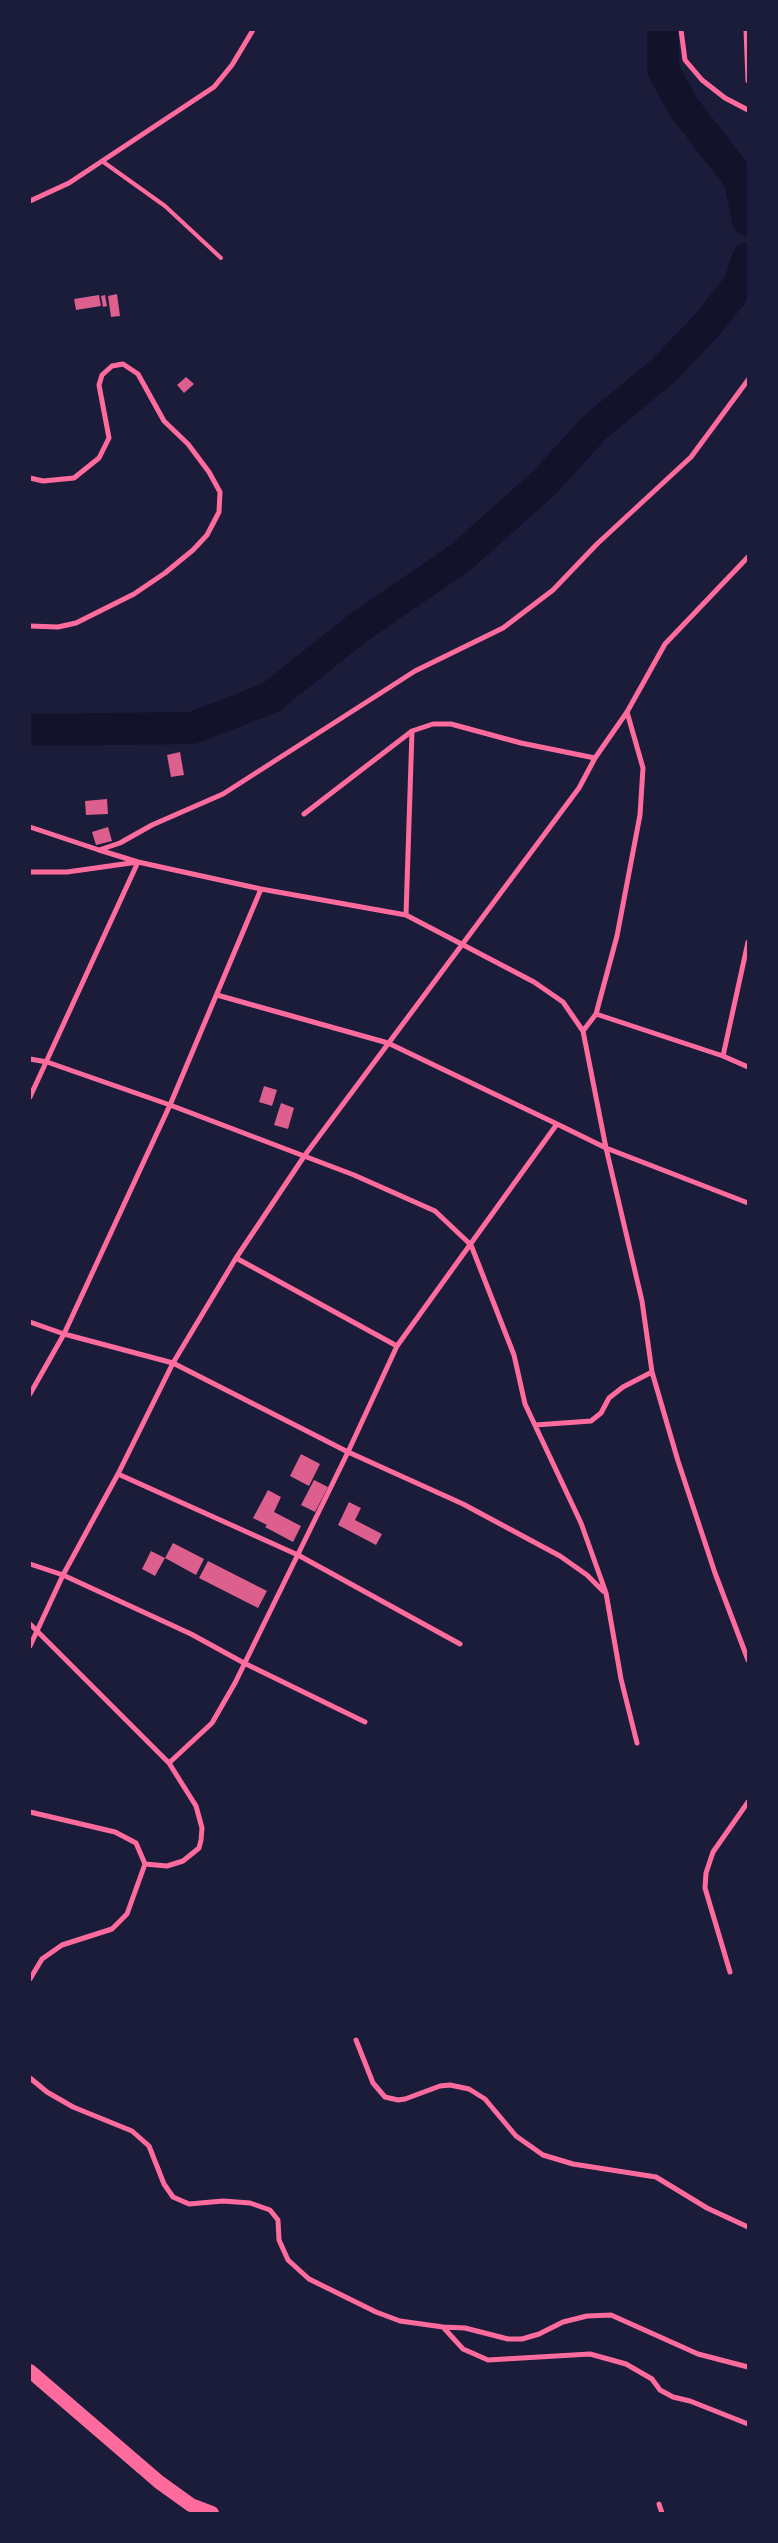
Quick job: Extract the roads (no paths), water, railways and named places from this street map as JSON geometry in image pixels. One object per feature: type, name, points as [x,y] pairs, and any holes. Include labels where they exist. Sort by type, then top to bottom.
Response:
[{"type":"highway","points":[[30,2371],[159,2482],[191,2505],[212,2513]]},
{"type":"street","points":[[30,202],[69,183],[214,87],[232,64],[254,30]]},
{"type":"street","points":[[680,30],[685,60],[702,80],[725,98],[748,110]]},
{"type":"street","points":[[746,30],[748,81]]},
{"type":"street","points":[[30,478],[43,481],[74,478],[99,458],[109,438],[99,385],[102,375],[112,366],[123,364],[138,374],[164,421],[188,444],[210,472],[220,492],[219,512],[208,535],[165,573],[134,594],[76,623],[58,627],[30,626]]},
{"type":"street","points":[[99,850],[120,844],[152,826],[223,794],[415,671],[503,628],[553,590],[597,544],[691,457],[748,380]]},
{"type":"street","points":[[30,1646],[63,1575],[118,1474],[173,1363],[236,1258],[304,1156],[579,788],[595,758],[628,712],[665,644],[748,558]]},
{"type":"street","points":[[583,1031],[596,1014],[617,936],[640,815],[643,768],[628,712]]},
{"type":"street","points":[[304,814],[412,731],[433,724],[451,724],[520,744],[595,758]]},
{"type":"street","points":[[406,915],[412,731]]},
{"type":"street","points":[[30,827],[138,862],[261,889],[406,915],[534,982],[563,1002],[583,1031],[606,1148],[642,1301],[652,1372],[678,1461],[715,1573],[748,1660]]},
{"type":"street","points":[[30,872],[67,872],[138,862]]},
{"type":"street","points":[[30,1097],[138,862]]},
{"type":"street","points":[[30,1394],[64,1334],[170,1105],[261,889]]},
{"type":"street","points":[[723,1056],[748,942]]},
{"type":"street","points":[[217,995],[388,1043],[606,1148],[748,1203]]},
{"type":"street","points":[[596,1014],[723,1056],[748,1067]]},
{"type":"street","points":[[30,1060],[47,1062],[170,1105],[304,1156],[435,1211],[471,1245],[514,1355],[525,1404],[581,1524],[606,1593],[621,1679],[637,1743]]},
{"type":"street","points":[[169,1763],[212,1723],[298,1555],[397,1346],[557,1124]]},
{"type":"street","points":[[236,1258],[397,1346]]},
{"type":"street","points":[[30,1322],[64,1334],[173,1363],[348,1452],[463,1504],[560,1556],[587,1575],[606,1593]]},
{"type":"street","points":[[536,1425],[590,1421],[601,1413],[609,1398],[622,1387],[652,1372]]},
{"type":"street","points":[[118,1474],[298,1555],[460,1644]]},
{"type":"street","points":[[30,1564],[63,1575],[191,1634],[244,1663],[365,1722]]},
{"type":"street","points":[[30,1624],[169,1763],[196,1806],[202,1828],[199,1848],[182,1861],[167,1866],[145,1864]]},
{"type":"street","points":[[730,1972],[705,1888],[706,1873],[713,1852],[748,1802]]},
{"type":"street","points":[[30,1812],[115,1832],[136,1843],[145,1864],[127,1914],[112,1929],[62,1945],[42,1959],[30,1980]]},
{"type":"street","points":[[356,2040],[376,2089],[385,2097],[398,2100],[405,2099],[440,2086],[469,2089],[485,2099],[516,2136],[543,2155],[573,2164],[656,2178],[707,2208],[748,2227]]},
{"type":"street","points":[[30,2078],[47,2092],[73,2107],[132,2131],[149,2146],[164,2184],[173,2198],[189,2204],[223,2201],[250,2204],[270,2210],[278,2220],[279,2240],[288,2260],[309,2279],[376,2312],[400,2321],[465,2328],[508,2340],[522,2339],[539,2334],[563,2322],[588,2316],[611,2315],[698,2354],[748,2367]]},
{"type":"street","points":[[443,2327],[463,2349],[488,2360],[590,2354],[626,2364],[652,2379],[660,2390],[673,2397],[690,2401],[748,2424]]},
{"type":"street","points":[[659,2504],[662,2513]]},
{"type":"lane","points":[[102,161],[165,206],[221,258]]},
{"type":"waterway","points":[[663,30],[663,70],[683,106],[740,180],[748,220]]},
{"type":"waterway","points":[[30,730],[192,728],[270,698],[359,627],[460,558],[544,483],[595,427],[663,371],[708,324],[739,285],[748,258]]}]
